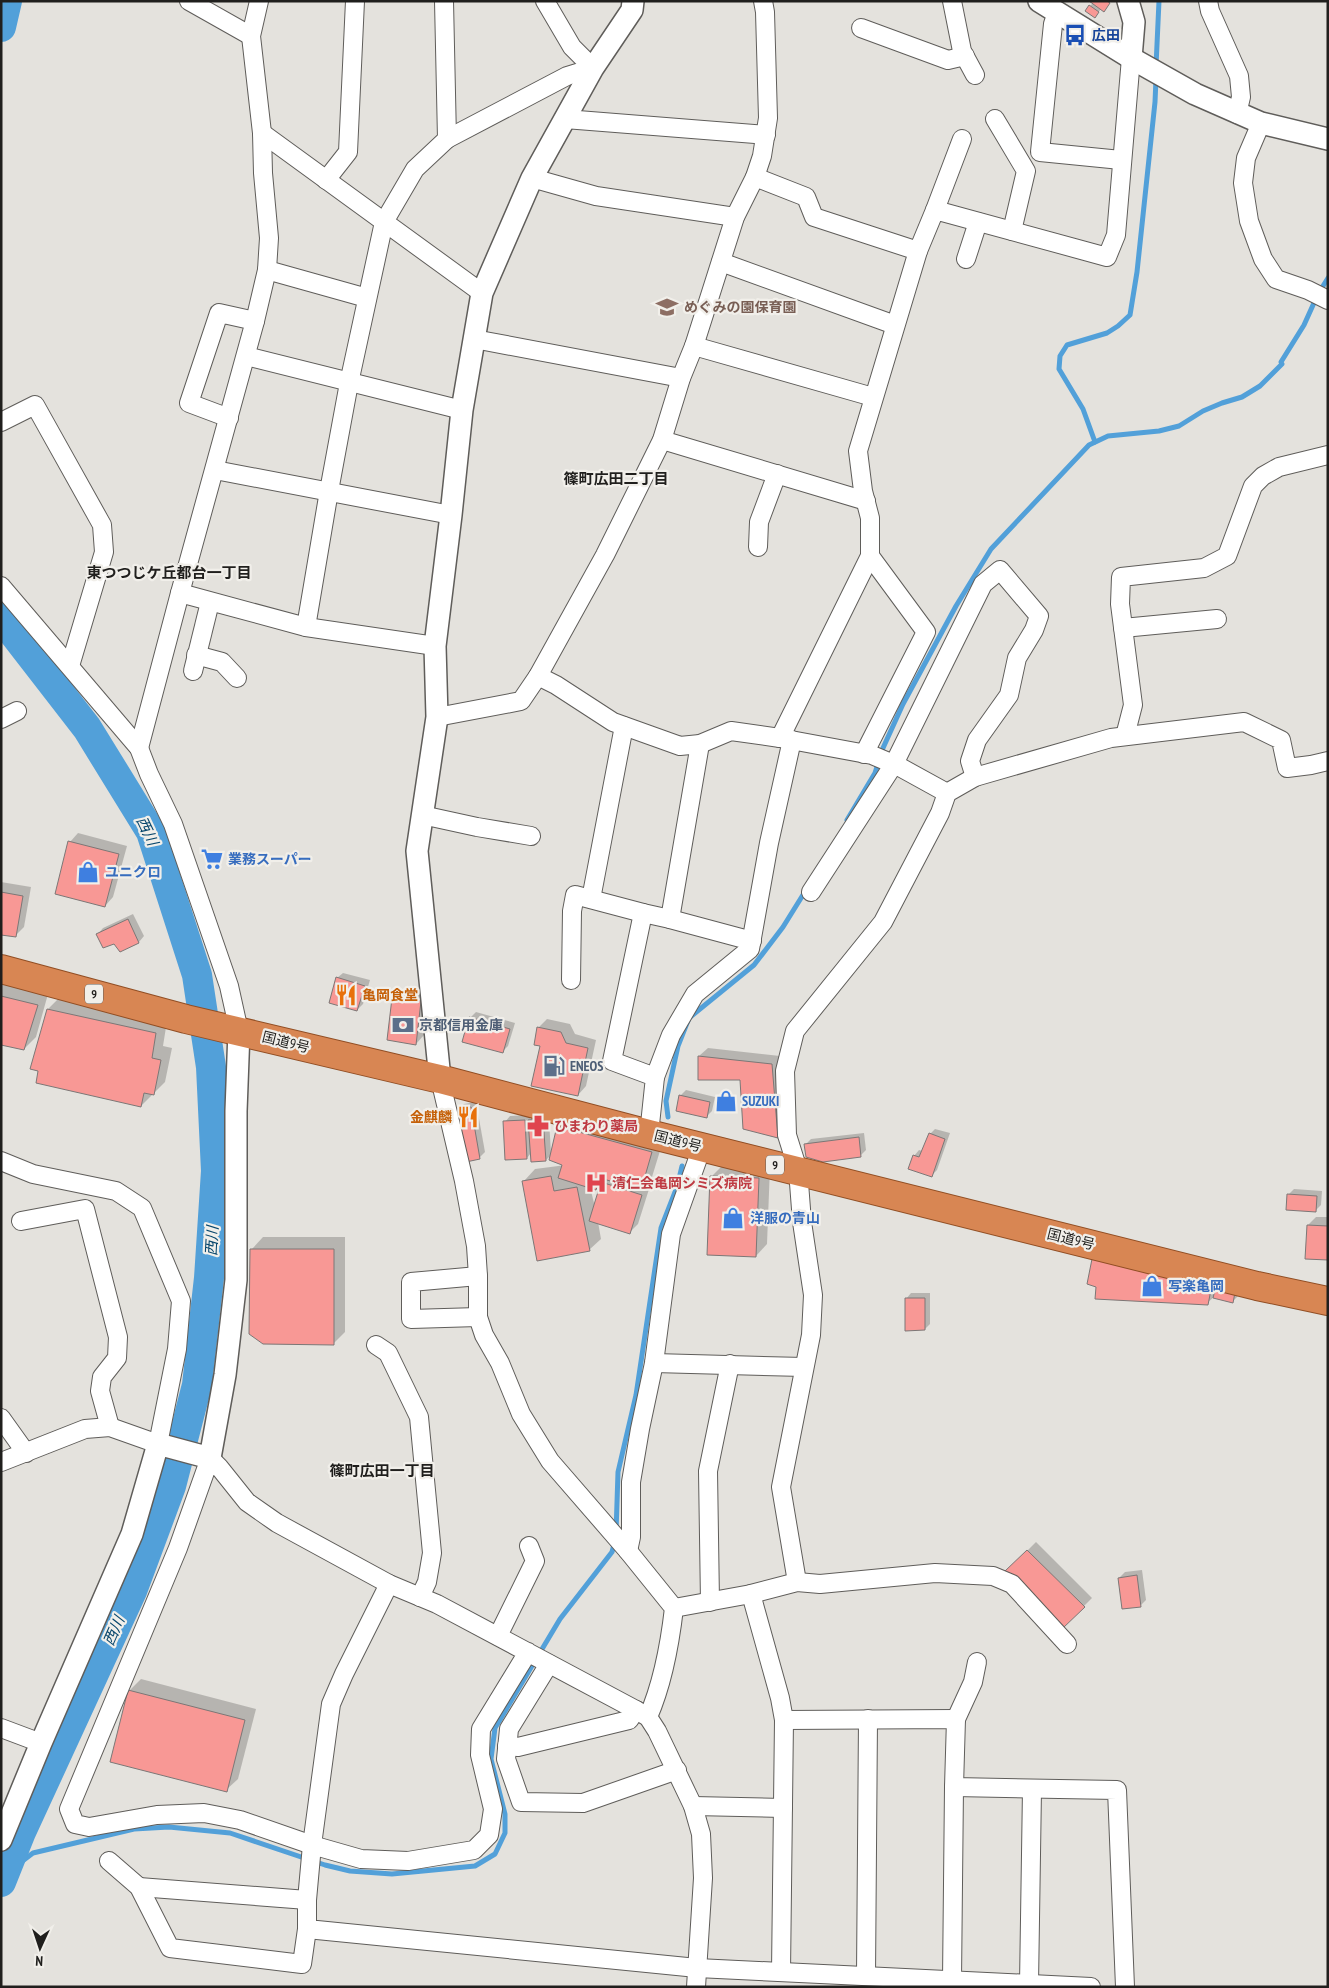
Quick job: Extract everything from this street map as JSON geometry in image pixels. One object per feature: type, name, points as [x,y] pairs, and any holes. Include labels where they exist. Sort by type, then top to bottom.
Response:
[{"type":"highway","name":"国道9号","points":[[1,970],[186,1019],[440,1080],[1257,1286],[1328,1301]]},
{"type":"street","points":[[189,1],[251,36]]},
{"type":"street","points":[[139,748],[246,356],[267,270],[269,238],[263,173],[262,133],[251,36],[259,1]]},
{"type":"street","points":[[326,180],[348,152],[355,1]]},
{"type":"street","points":[[444,1],[447,139]]},
{"type":"street","points":[[545,1],[572,47],[592,68]]},
{"type":"street","points":[[507,1746],[518,1747],[629,1720],[653,1706],[671,1636],[674,1608],[628,1550],[545,1453],[521,1414],[478,1317],[476,1246],[464,1181],[440,1080],[417,851],[437,717],[434,646],[452,515],[462,410],[482,293],[532,178],[592,68],[632,10],[633,1]]},
{"type":"street","points":[[437,717],[521,701],[538,676],[605,555],[662,440],[735,217],[755,177],[762,156],[768,118],[765,12],[763,1]]},
{"type":"street","points":[[952,1],[962,51],[975,75]]},
{"type":"street","points":[[935,210],[1107,256],[1116,235],[1134,22],[1128,1]]},
{"type":"street","points":[[1208,1],[1210,11],[1239,76],[1241,96],[1238,114]]},
{"type":"street","points":[[1048,7],[1131,58],[1195,94],[1261,123],[1328,139]]},
{"type":"street","points":[[1048,7],[1053,24],[1040,152],[1122,160]]},
{"type":"street","points":[[861,28],[948,60],[965,56]]},
{"type":"street","points":[[306,627],[328,491],[384,222],[415,169],[447,139],[567,76],[592,68]]},
{"type":"street","points":[[565,119],[766,136]]},
{"type":"street","points":[[995,119],[1026,171],[1012,231]]},
{"type":"street","points":[[1261,123],[1246,158],[1243,183],[1249,221],[1263,259],[1276,279],[1308,290],[1328,300]]},
{"type":"street","points":[[262,133],[482,293]]},
{"type":"street","points":[[649,1134],[655,1077],[671,1035],[695,994],[750,949],[786,739],[870,556],[870,518],[858,451],[918,251],[962,139]]},
{"type":"street","points":[[755,177],[806,197],[814,217],[918,251]]},
{"type":"street","points":[[532,178],[596,196],[735,217]]},
{"type":"street","points":[[966,259],[978,222]]},
{"type":"street","points":[[721,262],[895,325]]},
{"type":"street","points":[[267,270],[367,298]]},
{"type":"street","points":[[229,418],[189,403],[219,313],[255,321]]},
{"type":"street","points":[[474,339],[681,378]]},
{"type":"street","points":[[694,346],[873,397]]},
{"type":"street","points":[[246,356],[462,410]]},
{"type":"street","points":[[1,422],[35,405],[102,525],[104,552],[70,666]]},
{"type":"street","points":[[662,440],[866,501]]},
{"type":"street","points":[[1125,736],[1133,705],[1122,628],[1120,604],[1121,577],[1204,568],[1227,556],[1254,486],[1263,476],[1279,468],[1328,455]]},
{"type":"street","points":[[215,470],[452,515]]},
{"type":"street","points":[[758,547],[759,522],[777,474]]},
{"type":"street","points":[[864,754],[926,632],[870,556]]},
{"type":"street","points":[[811,892],[894,764],[983,584],[1000,570],[1039,616],[1034,630],[1017,658],[1009,695],[977,740],[970,761],[976,777]]},
{"type":"street","points":[[1,586],[139,748],[173,824],[230,986],[236,1111],[236,1280],[225,1375],[178,1548],[69,1809],[75,1824],[89,1826],[157,1815],[204,1813],[240,1820],[312,1845],[361,1858],[408,1861],[474,1850],[489,1835],[492,1810],[480,1755],[481,1729],[528,1652]]},
{"type":"street","points":[[180,593],[306,627],[434,646]]},
{"type":"street","points":[[210,602],[195,663],[222,662],[237,678]]},
{"type":"street","points":[[1122,628],[1217,619]]},
{"type":"street","points":[[538,676],[556,685],[613,722],[680,746],[700,744],[731,731],[786,739],[864,754],[894,764],[947,793]]},
{"type":"street","points":[[797,1582],[781,1486],[811,1335],[813,1295],[802,1222],[798,1170],[787,1135],[785,1070],[795,1031],[883,922],[940,813],[947,793],[976,777],[1111,738],[1244,722],[1281,740],[1287,768],[1328,761]]},
{"type":"street","points":[[591,899],[624,726]]},
{"type":"street","points":[[670,919],[700,744]]},
{"type":"street","points":[[422,815],[531,836]]},
{"type":"street","points":[[571,980],[572,911],[575,895],[752,941]]},
{"type":"street","points":[[643,912],[612,1061],[655,1077]]},
{"type":"street","points":[[628,1550],[631,1482],[654,1363],[671,1234],[702,1147]]},
{"type":"street","points":[[1,1161],[33,1174],[116,1191],[142,1208],[181,1301],[177,1349],[163,1445],[132,1534],[1,1840]]},
{"type":"street","points":[[21,1221],[85,1209],[118,1337],[117,1358],[102,1378],[100,1391],[110,1426]]},
{"type":"street","points":[[478,1276],[411,1282],[411,1319],[478,1317]]},
{"type":"street","points":[[376,1345],[388,1353],[419,1417],[432,1553],[427,1582],[420,1598]]},
{"type":"street","points":[[654,1363],[804,1367]]},
{"type":"street","points":[[710,1602],[708,1471],[730,1364]]},
{"type":"street","points":[[1,1418],[26,1453]]},
{"type":"street","points":[[1,1462],[85,1429],[110,1426],[204,1457],[219,1467],[248,1502],[277,1523],[389,1584],[437,1604],[642,1714],[657,1731],[677,1770],[693,1806],[700,1834],[703,1850],[696,1987]]},
{"type":"street","points":[[498,1636],[535,1561],[529,1546]]},
{"type":"street","points":[[674,1608],[752,1594],[797,1582],[820,1584],[935,1573],[993,1576],[1012,1584],[1068,1644]]},
{"type":"street","points":[[109,1861],[139,1887],[170,1948],[302,1964],[307,1928],[307,1900],[312,1845],[331,1704],[389,1584]]},
{"type":"street","points":[[752,1594],[780,1698],[784,1720],[781,1972]]},
{"type":"street","points":[[952,1980],[956,1719],[973,1682],[977,1662]]},
{"type":"street","points":[[549,1664],[509,1729],[506,1759],[521,1802],[583,1802],[677,1770]]},
{"type":"street","points":[[784,1720],[956,1719]]},
{"type":"street","points":[[866,1976],[868,1720]]},
{"type":"street","points":[[1,1728],[41,1743]]},
{"type":"street","points":[[954,1787],[1032,1790],[1117,1790],[1126,1987]]},
{"type":"street","points":[[1029,1984],[1032,1790]]},
{"type":"street","points":[[693,1806],[783,1808]]},
{"type":"street","points":[[139,1887],[307,1900]]},
{"type":"street","points":[[307,1928],[697,1968],[1091,1987]]},
{"type":"building","points":[[1089,1],[1107,1],[1110,3],[1104,12]]},
{"type":"building","points":[[1089,5],[1099,12],[1095,18],[1085,11]]},
{"type":"building","points":[[68,841],[119,854],[105,907],[55,894]]},
{"type":"building","points":[[1,892],[23,896],[16,937],[1,935]]},
{"type":"building","points":[[128,919],[139,943],[120,952],[114,944],[103,948],[96,934]]},
{"type":"building","points":[[336,977],[365,986],[357,1011],[329,1003]]},
{"type":"building","points":[[1,996],[38,1005],[24,1050],[1,1045]]},
{"type":"building","points":[[392,998],[421,1001],[416,1045],[387,1040]]},
{"type":"building","points":[[47,1009],[156,1033],[152,1058],[161,1060],[154,1095],[144,1093],[141,1107],[36,1083],[38,1071],[30,1069]]},
{"type":"building","points":[[469,1017],[510,1029],[503,1053],[462,1042]]},
{"type":"building","points":[[537,1027],[561,1032],[566,1043],[588,1048],[578,1096],[531,1086],[540,1046],[534,1045]]},
{"type":"building","points":[[698,1056],[772,1064],[778,1138],[743,1129],[740,1080],[698,1080]]},
{"type":"building","points":[[679,1095],[710,1102],[707,1118],[676,1111]]},
{"type":"building","points":[[471,1107],[480,1159],[466,1162],[457,1109]]},
{"type":"building","points":[[543,1119],[546,1161],[531,1162],[528,1120]]},
{"type":"building","points":[[525,1120],[527,1159],[505,1160],[503,1121]]},
{"type":"building","points":[[557,1126],[652,1152],[641,1190],[600,1178],[596,1190],[558,1178],[562,1165],[549,1160]]},
{"type":"building","points":[[929,1133],[945,1139],[932,1177],[908,1169],[913,1155],[919,1157]]},
{"type":"building","points":[[859,1137],[861,1157],[823,1162],[806,1157],[804,1144]]},
{"type":"building","points":[[551,1176],[554,1191],[577,1187],[590,1251],[537,1261],[522,1181]]},
{"type":"building","points":[[710,1176],[759,1178],[756,1257],[707,1255]]},
{"type":"building","points":[[601,1182],[642,1195],[630,1234],[589,1221]]},
{"type":"building","points":[[1287,1194],[1317,1196],[1316,1212],[1286,1210]]},
{"type":"building","points":[[1307,1225],[1328,1226],[1328,1260],[1305,1259]]},
{"type":"building","points":[[250,1249],[334,1249],[334,1345],[263,1344],[249,1334]]},
{"type":"building","points":[[1094,1249],[1213,1279],[1208,1305],[1095,1299],[1096,1287],[1087,1284]]},
{"type":"building","points":[[1217,1282],[1236,1287],[1233,1303],[1213,1298]]},
{"type":"building","points":[[905,1298],[925,1298],[925,1330],[905,1331]]},
{"type":"building","points":[[1027,1550],[1085,1607],[1063,1628],[1005,1571]]},
{"type":"building","points":[[1137,1575],[1141,1607],[1122,1609],[1118,1578]]},
{"type":"building","points":[[128,1690],[245,1720],[227,1792],[110,1762]]},
{"type":"waterway","name":"西川","points":[[1,27],[7,1]]},
{"type":"waterway","points":[[1156,66],[1159,1]]},
{"type":"waterway","points":[[1095,442],[1083,409],[1059,369],[1060,356],[1067,345],[1107,333],[1130,315],[1137,272],[1156,79]]},
{"type":"waterway","points":[[847,820],[875,773],[883,748],[903,704],[956,606],[991,549],[1089,445],[1108,436],[1159,431],[1179,426],[1203,411],[1242,397],[1260,386],[1282,364],[1281,362],[1304,325],[1318,294],[1328,278]]},
{"type":"waterway","name":"西川","points":[[1,617],[87,728],[151,832],[197,975],[211,1067],[216,1171],[209,1278],[197,1385],[171,1486],[132,1591],[21,1832],[1,1882]]},
{"type":"waterway","points":[[668,1117],[666,1101],[678,1046],[689,1018],[754,965],[783,927],[806,890]]},
{"type":"waterway","points":[[616,1533],[618,1472],[636,1395],[661,1228],[677,1187],[682,1166]]},
{"type":"waterway","points":[[4,1875],[33,1853],[134,1829],[169,1827],[230,1833],[325,1865],[350,1871],[392,1874],[475,1866],[495,1854],[505,1833],[505,1814],[491,1759],[495,1728],[560,1619],[612,1552],[615,1541]]},
{"type":"place","name":"広田","points":[[1075,35]]},
{"type":"place","name":"めぐみの園保育園","points":[[667,307]]},
{"type":"place","name":"業務スーパー","points":[[212,859]]},
{"type":"place","name":"ユニクロ","points":[[88,872]]},
{"type":"place","name":"亀岡食堂","points":[[346,995]]},
{"type":"place","name":"京都信用金庫","points":[[403,1025]]},
{"type":"place","name":"ENEOS","points":[[554,1066]]},
{"type":"place","name":"SUZUKI","points":[[726,1101]]},
{"type":"place","name":"金麒麟","points":[[468,1117]]},
{"type":"place","name":"ひまわり薬局","points":[[538,1126]]},
{"type":"place","name":"清仁会亀岡シミズ病院","points":[[596,1183]]},
{"type":"place","name":"洋服の青山","points":[[733,1218]]},
{"type":"place","name":"写楽亀岡","points":[[1152,1286]]},
{"type":"district","name":"篠町広田二丁目","points":[[616,479]]},
{"type":"district","name":"東つつじケ丘都台一丁目","points":[[169,573]]},
{"type":"district","name":"篠町広田一丁目","points":[[382,1471]]}]
